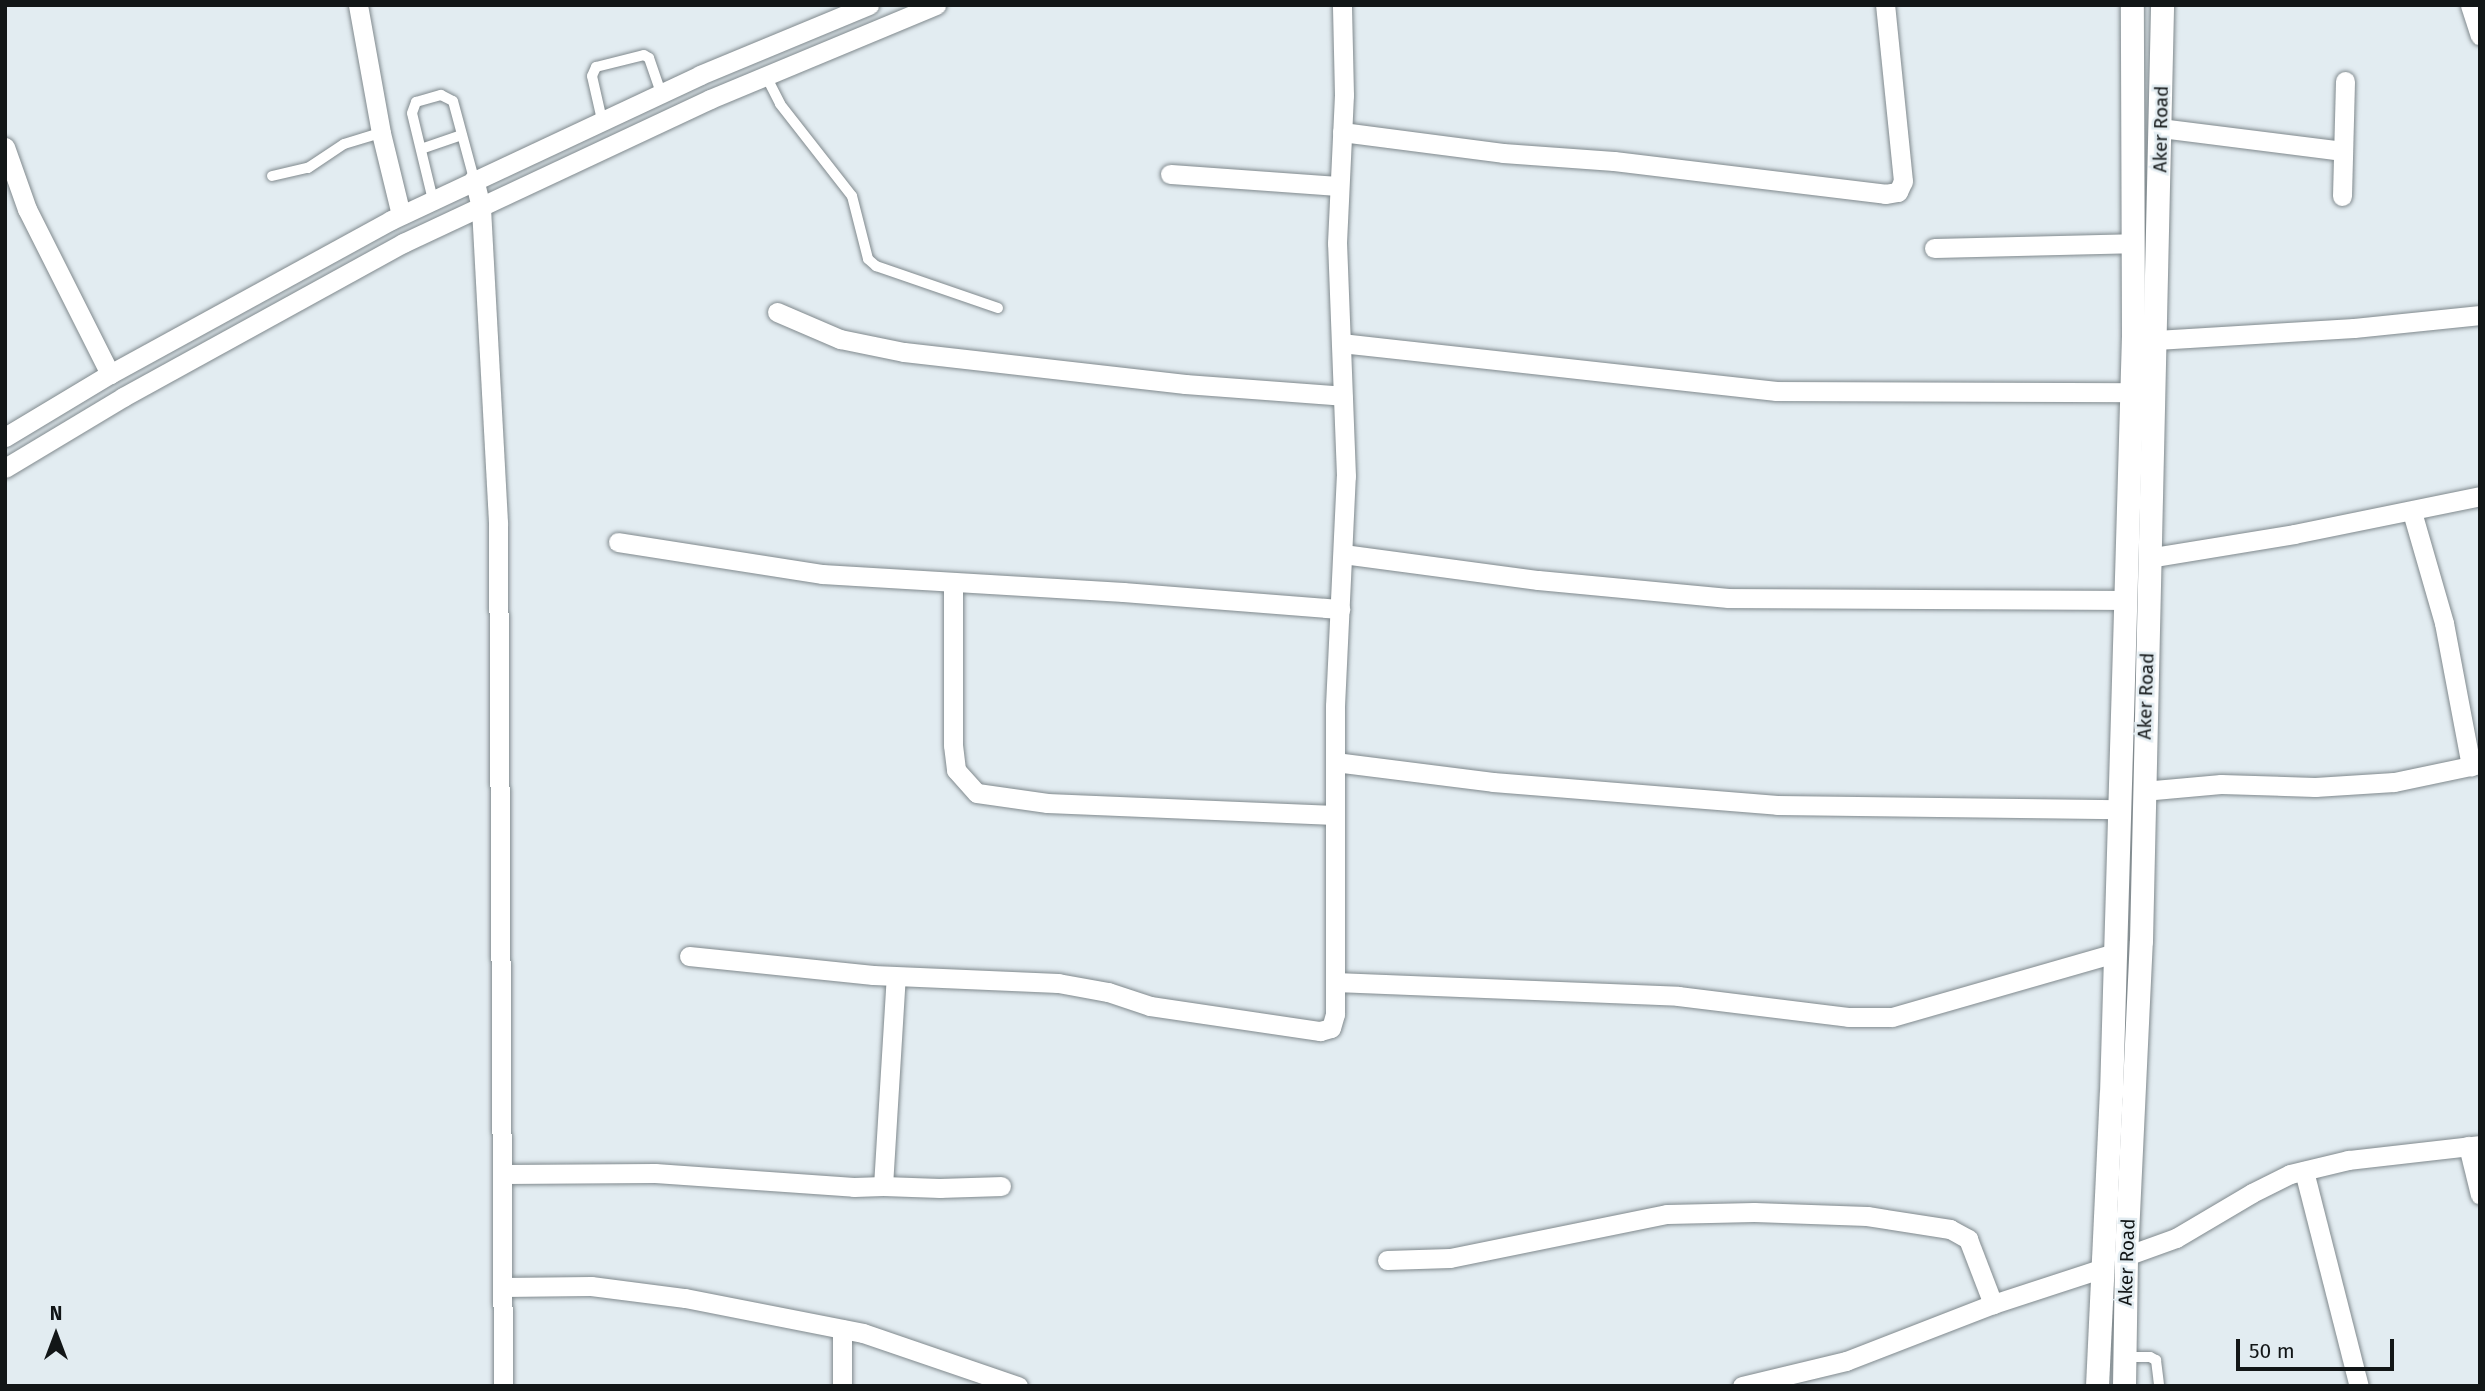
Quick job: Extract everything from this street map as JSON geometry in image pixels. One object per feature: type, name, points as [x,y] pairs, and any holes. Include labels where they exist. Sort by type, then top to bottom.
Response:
[{"type":"street","points":[[358,5],[381,133],[401,215]]},
{"type":"street","points":[[5,437],[110,374],[401,215],[661,93],[869,5]]},
{"type":"street","points":[[5,468],[123,397],[402,243],[710,99],[936,5]]},
{"type":"street","points":[[689,956],[896,976],[1058,983],[1108,992],[1150,1006],[1320,1031],[1331,1028],[1335,1014],[1335,762],[1346,476],[1336,243],[1342,132],[1342,5]]},
{"type":"street","points":[[1342,132],[1503,153],[1614,161],[1885,194],[1898,192],[1903,181],[1885,5]]},
{"type":"street","name":"Aker Road","points":[[2097,1386],[2120,808],[2130,391],[2132,5]]},
{"type":"street","name":"Aker Road","points":[[2124,1386],[2126,1256],[2137,1063],[2162,5]]},
{"type":"street","points":[[2342,196],[2345,81]]},
{"type":"street","points":[[2161,128],[2343,151]]},
{"type":"street","points":[[5,148],[27,209],[110,374]]},
{"type":"street","points":[[1170,174],[1339,186]]},
{"type":"street","points":[[474,179],[481,208],[498,523],[504,1174],[503,1386]]},
{"type":"street","points":[[1934,248],[2132,243]]},
{"type":"street","points":[[777,312],[840,338],[904,352],[1185,384],[1343,396]]},
{"type":"street","points":[[2156,340],[2354,328],[2480,315]]},
{"type":"street","points":[[1341,343],[1776,391],[2130,391]]},
{"type":"street","points":[[2148,558],[2412,512],[2480,496]]},
{"type":"street","points":[[2143,791],[2221,784],[2315,787],[2394,782],[2476,765],[2444,624],[2412,512]]},
{"type":"street","points":[[618,542],[822,574],[1123,592],[1340,609]]},
{"type":"street","points":[[1343,554],[1538,580],[1728,598],[2123,600]]},
{"type":"street","points":[[953,583],[953,745],[956,770],[977,793],[1047,803],[1335,815]]},
{"type":"street","points":[[2123,684],[2146,681]]},
{"type":"street","points":[[1335,762],[1493,782],[1777,805],[2120,808]]},
{"type":"street","points":[[1335,982],[1678,996],[1848,1017],[1892,1017],[2115,953]]},
{"type":"street","points":[[883,1186],[896,976]]},
{"type":"street","points":[[2126,1256],[2176,1238],[2252,1193],[2304,1171],[2348,1160],[2474,1145],[2480,1195]]},
{"type":"street","points":[[2304,1171],[2359,1386]]},
{"type":"street","points":[[504,1174],[655,1173],[854,1187],[1001,1186]]},
{"type":"street","points":[[1387,1260],[1450,1258],[1667,1214],[1754,1212],[1867,1216],[1950,1229],[1968,1239],[1993,1304]]},
{"type":"street","points":[[1742,1386],[1767,1383],[1846,1362],[1993,1304],[2101,1269]]},
{"type":"street","points":[[503,1287],[605,1288],[685,1298],[842,1328],[1018,1386]]},
{"type":"street","points":[[842,1328],[842,1386]]},
{"type":"lane","points":[[603,120],[592,76],[596,67],[644,55],[649,58],[661,93]]},
{"type":"lane","points":[[766,76],[780,104],[852,196],[869,259],[876,266],[998,308]]},
{"type":"lane","points":[[433,200],[412,113],[416,102],[442,95],[450,97],[474,179]]},
{"type":"lane","points":[[272,176],[308,168],[344,144],[381,133]]},
{"type":"lane","points":[[421,149],[462,135]]},
{"type":"lane","points":[[2124,1357],[2150,1357],[2157,1360],[2159,1386]]}]
